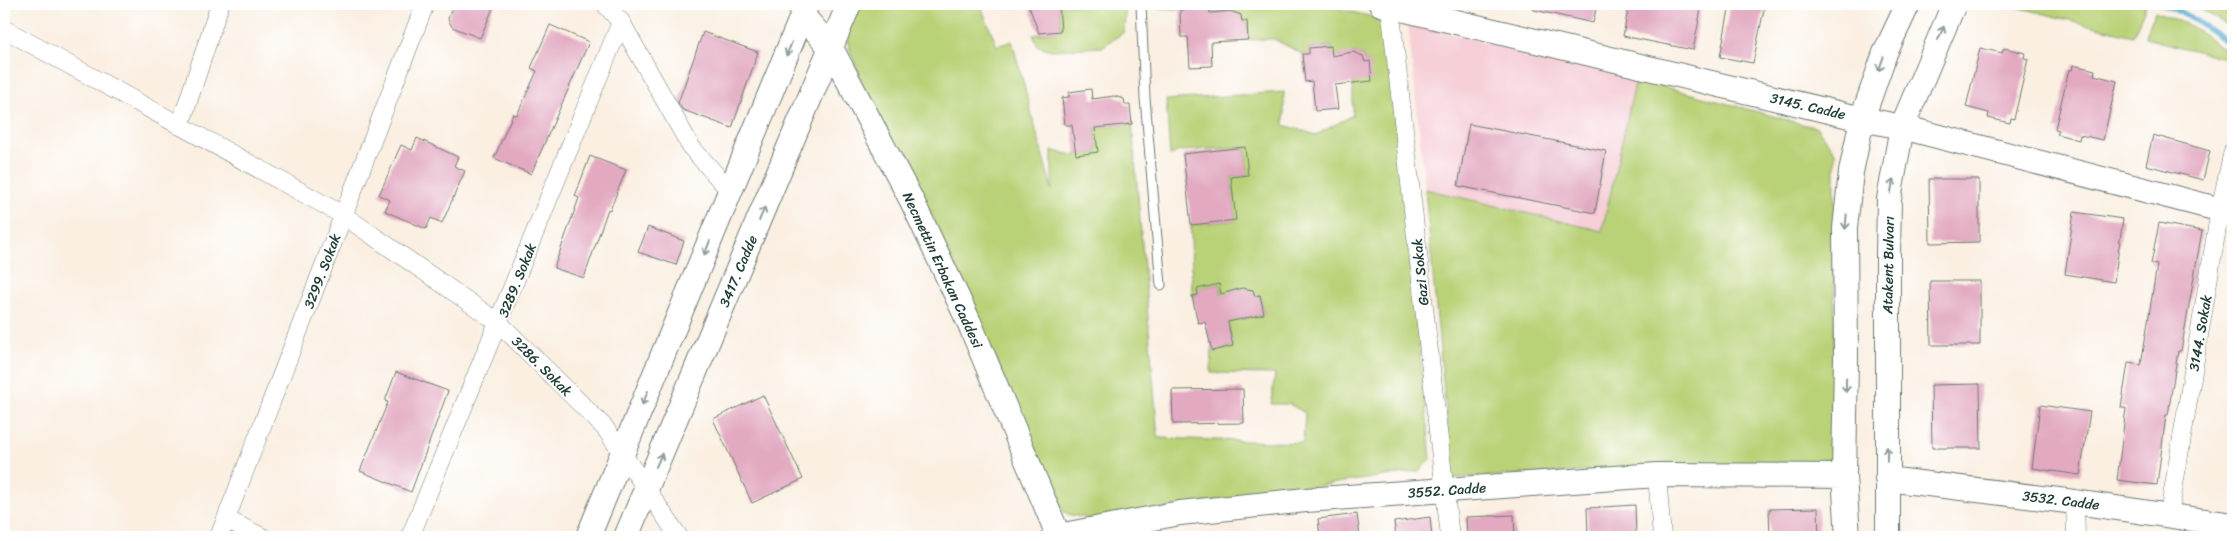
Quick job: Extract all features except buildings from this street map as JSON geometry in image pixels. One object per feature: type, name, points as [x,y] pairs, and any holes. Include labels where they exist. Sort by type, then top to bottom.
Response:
[{"type":"street","points":[[180,126],[220,4]]},
{"type":"street","name":"3299. Sokak","points":[[219,537],[424,4]]},
{"type":"street","points":[[605,4],[621,22],[691,147],[730,191]]},
{"type":"street","name":"3417. Cadde","points":[[626,537],[849,4]]},
{"type":"street","points":[[1848,537],[1844,476],[1846,228],[1851,172],[1862,119],[1886,53],[1908,4]]},
{"type":"street","name":"Atakent Bulvarı","points":[[1888,537],[1890,200],[1902,127],[1954,4]]},
{"type":"street","name":"3145. Cadde","points":[[1386,5],[1902,127],[2227,212]]},
{"type":"street","name":"Gazi Sokak","points":[[1386,5],[1450,537]]},
{"type":"street","points":[[588,537],[730,191],[802,8]]},
{"type":"street","name":"Necmettin Erbakan Caddesi","points":[[802,8],[831,48],[912,201],[970,322],[1057,536]]},
{"type":"street","name":"3289. Sokak","points":[[410,537],[621,22]]},
{"type":"street","name":"3286. Sokak","points":[[4,30],[343,215],[499,323],[605,428],[679,537]]},
{"type":"street","name":"3144. Sokak","points":[[2169,515],[2227,212],[2233,151]]},
{"type":"street","points":[[1657,475],[1662,537]]},
{"type":"street","name":"3552. Cadde","points":[[1057,536],[1180,513],[1306,500],[1657,475],[1844,476]]},
{"type":"street","name":"3532. Cadde","points":[[1887,479],[2076,502],[2233,525]]},
{"type":"street","points":[[2076,502],[2076,537]]},
{"type":"street","points":[[226,519],[262,537]]},
{"type":"lane","points":[[1141,4],[1145,98],[1161,285]]},
{"type":"shaded area","points":[[1408,23],[1636,79],[1602,231],[1425,189]]},
{"type":"green space","points":[[853,4],[980,4],[997,46],[1012,41],[1052,190],[1052,151],[1076,155],[1098,152],[1095,128],[1132,124],[1158,438],[1303,443],[1305,413],[1289,404],[1271,404],[1275,374],[1211,373],[1212,351],[1233,346],[1228,322],[1264,314],[1260,295],[1255,296],[1252,290],[1242,288],[1231,291],[1224,303],[1219,284],[1198,289],[1198,295],[1192,296],[1191,225],[1236,220],[1231,177],[1248,175],[1245,147],[1179,151],[1170,156],[1166,100],[1284,92],[1284,125],[1316,135],[1353,115],[1353,83],[1370,62],[1365,62],[1363,56],[1353,52],[1333,65],[1331,46],[1309,48],[1309,54],[1302,54],[1274,39],[1248,40],[1247,21],[1242,21],[1241,15],[1231,11],[1219,12],[1210,22],[1209,4],[1320,4],[1385,20],[1431,459],[1419,471],[1093,519],[1070,515],[1063,511],[935,222],[867,94],[849,48],[845,25]]},
{"type":"green space","points":[[1126,4],[1124,32],[1102,47],[1051,50],[1038,46],[1033,35],[1061,30],[1059,6]]},
{"type":"green space","points":[[1158,4],[1187,4],[1187,9],[1159,9]]},
{"type":"green space","points":[[2005,4],[2137,4],[2146,6],[2133,36]]},
{"type":"green space","points":[[2192,4],[2216,4],[2233,17],[2233,29]]},
{"type":"green space","points":[[2155,11],[2193,27],[2231,54],[2233,60],[2145,38]]},
{"type":"green space","points":[[1636,79],[1817,128],[1835,152],[1834,460],[1452,478],[1425,189],[1602,231]]},
{"type":"waterway","points":[[2164,4],[2197,21],[2233,46]]}]
